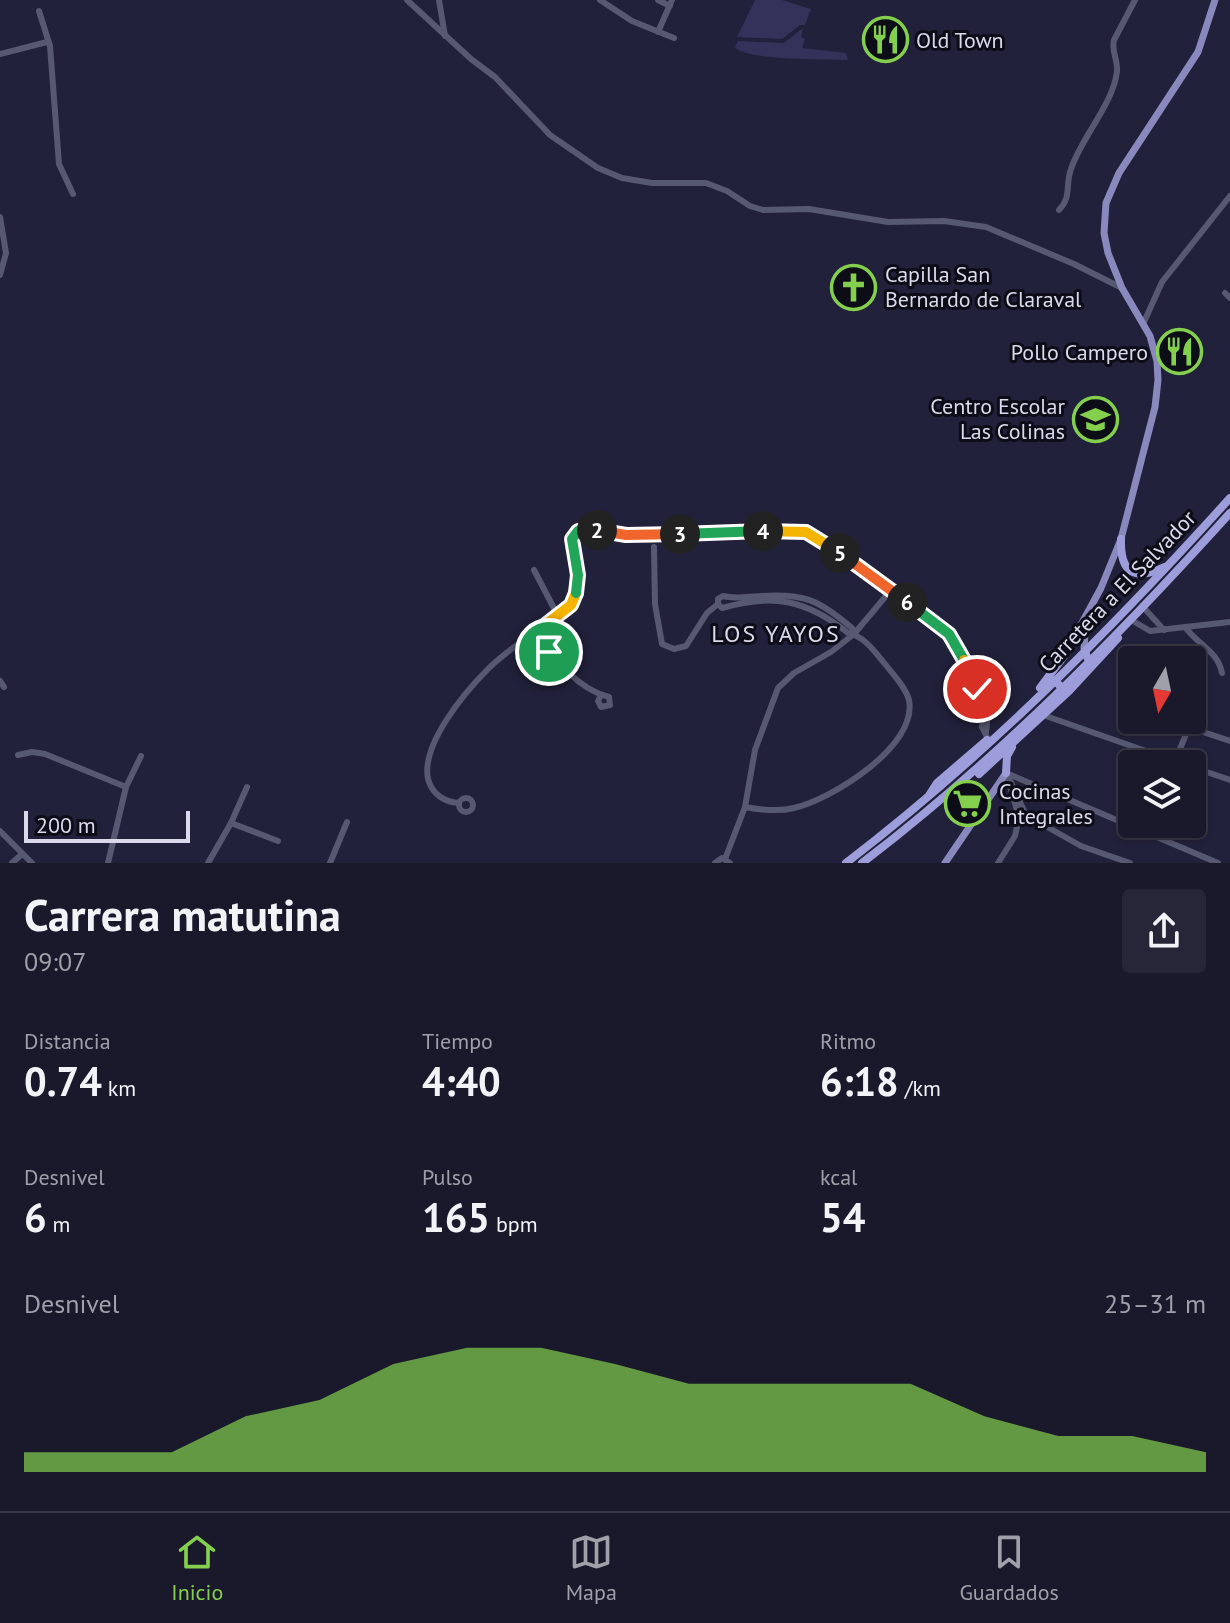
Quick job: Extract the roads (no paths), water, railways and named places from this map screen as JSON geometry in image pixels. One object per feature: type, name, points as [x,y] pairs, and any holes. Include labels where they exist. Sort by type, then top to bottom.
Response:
[{"type":"highway","name":"Carretera a El Salvador","points":[[846,863],[926,801],[1001,734],[1169,565],[1230,498]]},
{"type":"highway","name":"Carretera a El Salvador","points":[[862,863],[1007,742],[1185,563],[1230,513]]},
{"type":"highway","points":[[1121,539],[1122,560],[1133,572],[1151,574],[1169,565]]},
{"type":"highway","points":[[911,824],[923,818],[1018,739],[1185,563]]},
{"type":"highway","points":[[926,801],[937,783],[1040,688],[1056,677],[1169,565]]},
{"type":"highway","points":[[1085,649],[1090,666]]},
{"type":"highway","points":[[1056,677],[1064,656]]},
{"type":"highway","points":[[1040,688],[1064,656]]},
{"type":"highway","points":[[1056,677],[1066,690]]},
{"type":"highway","points":[[1006,773],[1008,753],[1018,739]]},
{"type":"highway","points":[[994,760],[1002,760],[1006,773]]},
{"type":"main road","points":[[1064,656],[1108,573],[1121,539],[1157,393],[1157,361],[1144,322],[1122,288],[1106,244],[1106,203],[1119,173],[1198,52],[1215,0]]},
{"type":"main road","points":[[1085,649],[1086,618]]},
{"type":"main road","points":[[945,863],[1006,773]]},
{"type":"street","points":[[439,0],[445,37]]},
{"type":"street","points":[[600,0],[632,21],[674,38]]},
{"type":"street","points":[[658,0],[671,3],[658,32]]},
{"type":"street","points":[[1059,210],[1069,196],[1070,170],[1117,72],[1112,46],[1135,0]]},
{"type":"street","points":[[407,1],[445,37],[495,77],[550,135],[598,168],[622,178],[652,183],[706,183],[763,210],[809,209],[900,223],[944,221],[986,227],[1122,288]]},
{"type":"street","points":[[39,11],[50,46],[59,164],[73,194]]},
{"type":"street","points":[[0,54],[47,42]]},
{"type":"street","points":[[1144,322],[1162,282],[1230,196]]},
{"type":"street","points":[[0,221],[6,258],[0,275]]},
{"type":"street","points":[[459,803],[440,798],[429,784],[428,764],[439,731],[488,668],[571,605],[578,575],[572,539],[578,531],[589,529],[643,536],[790,530],[817,536],[949,634],[989,706],[987,736]]},
{"type":"street","points":[[654,547],[655,604],[662,644],[674,649],[686,646],[707,613],[723,596],[797,595],[829,608],[852,628],[854,634],[887,666],[909,698],[909,711],[902,733],[863,772],[826,796],[794,809],[745,807]]},
{"type":"street","points":[[534,570],[558,616]]},
{"type":"street","points":[[715,863],[727,861],[745,807],[755,750],[778,688],[794,673],[831,652],[854,634],[891,590]]},
{"type":"street","points":[[1144,608],[1164,630]]},
{"type":"street","points":[[1133,621],[1146,630],[1230,622]]},
{"type":"street","points":[[1185,627],[1197,642],[1216,656],[1222,673]]},
{"type":"street","points":[[535,633],[566,671],[600,697]]},
{"type":"street","points":[[1043,715],[1143,750]]},
{"type":"street","points":[[1206,733],[1230,741]]},
{"type":"street","points":[[18,755],[32,752],[45,754],[126,787]]},
{"type":"street","points":[[108,863],[126,787],[141,756]]},
{"type":"street","points":[[1206,772],[1230,780]]},
{"type":"street","points":[[998,863],[1023,816],[1014,785],[1006,773]]},
{"type":"street","points":[[1006,773],[1118,821]]},
{"type":"street","points":[[208,863],[247,787]]},
{"type":"street","points":[[1023,816],[1081,846],[1130,863]]},
{"type":"street","points":[[330,863],[347,822]]},
{"type":"street","points":[[231,823],[278,841]]},
{"type":"street","points":[[0,831],[32,863]]},
{"type":"street","points":[[1157,838],[1218,863]]},
{"type":"street","points":[[12,863],[22,854]]},
{"type":"place","name":"Old Town","points":[[885,40]]},
{"type":"place","name":"Capilla San Bernardo de Claraval","points":[[854,287]]},
{"type":"place","name":"Pollo Campero","points":[[1179,352]]},
{"type":"place","name":"Centro Escolar Las Colinas","points":[[1096,419]]},
{"type":"place","name":"Cocinas Integrales","points":[[968,804]]},
{"type":"district","name":"LOS YAYOS","points":[[776,633]]}]
